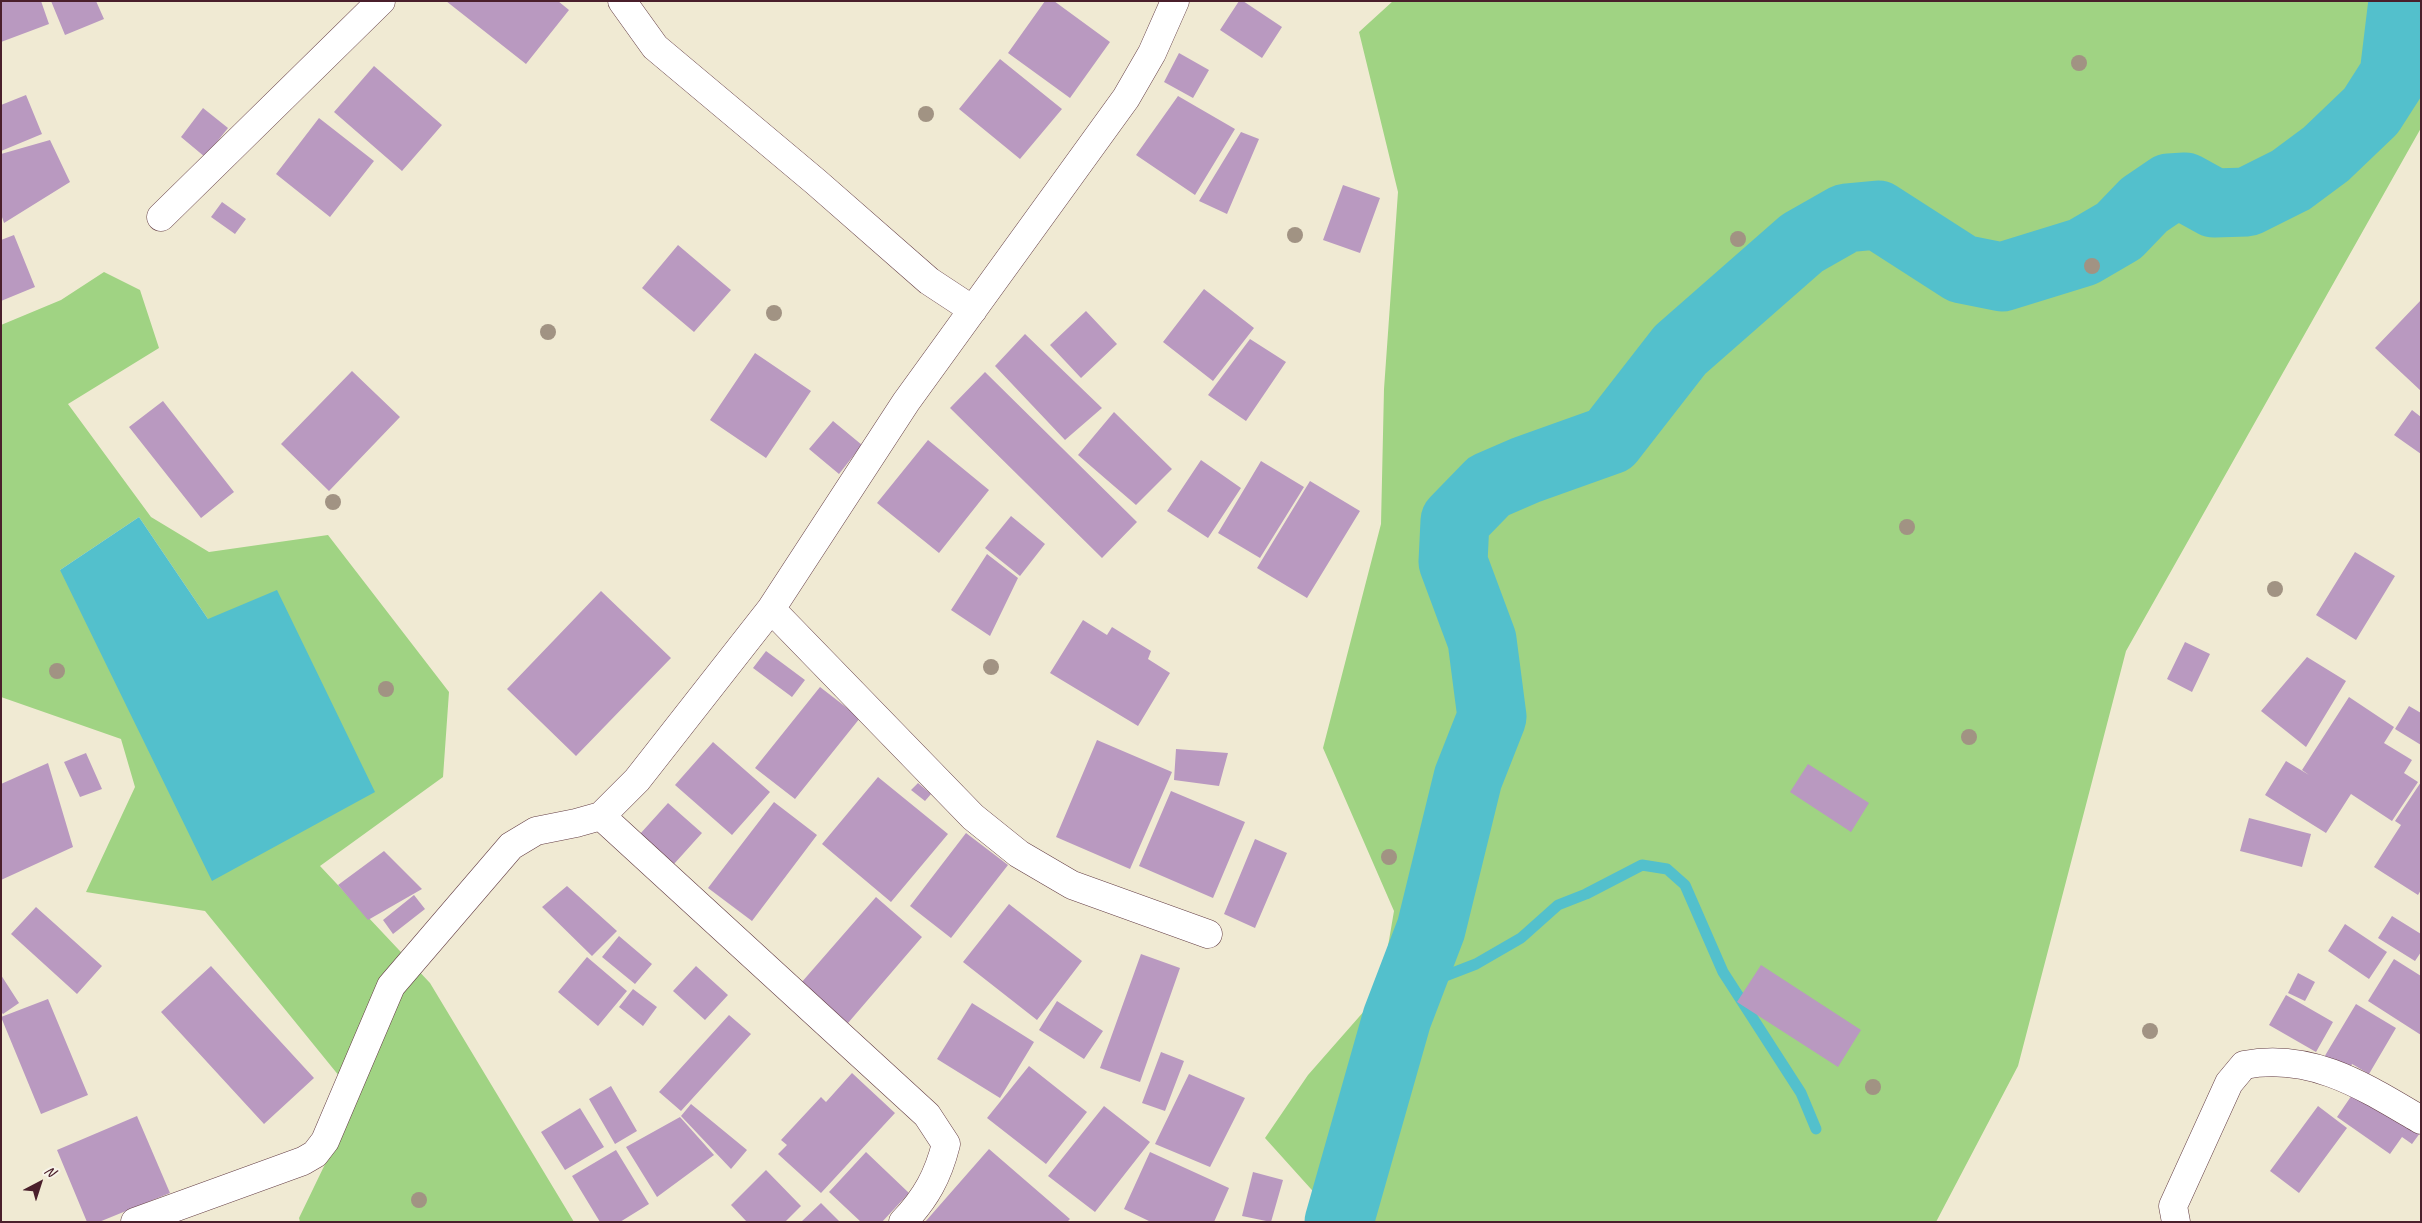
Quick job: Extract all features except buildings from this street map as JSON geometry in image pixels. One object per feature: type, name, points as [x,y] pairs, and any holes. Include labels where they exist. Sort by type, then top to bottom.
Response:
[{"type":"street","points":[[161,216],[381,1]]},
{"type":"street","points":[[622,1],[655,47],[816,182],[929,281],[973,310]]},
{"type":"street","points":[[135,1222],[303,1161],[315,1154],[325,1141],[392,986],[511,846],[536,831],[600,816],[637,780],[771,609],[906,402],[1126,98],[1152,53],[1175,1]]},
{"type":"street","points":[[771,609],[966,810],[1018,854],[1072,885],[1208,934]]},
{"type":"street","points":[[600,816],[927,1115],[946,1144],[940,1169],[920,1205],[903,1222]]},
{"type":"street","points":[[2176,1222],[2173,1206],[2229,1083],[2244,1065],[2266,1061],[2312,1065],[2370,1090],[2421,1120]]},
{"type":"green space","points":[[1393,1],[2421,1],[2421,128],[2126,651],[2018,1066],[1936,1222],[1314,1222],[1320,1199],[1265,1138],[1308,1075],[1380,993],[1394,911],[1323,748],[1381,524],[1384,389],[1398,192],[1359,32]]},
{"type":"green space","points":[[104,272],[140,290],[159,348],[68,404],[151,517],[209,552],[328,535],[449,692],[443,777],[320,866],[430,983],[574,1222],[300,1222],[299,1218],[357,1098],[205,911],[86,892],[135,787],[121,739],[1,697],[1,325],[61,300]],"holes":[[[139,517],[208,619],[60,570]]]},
{"type":"water","points":[[139,517],[208,619],[277,590],[375,792],[212,881],[60,570]]},
{"type":"waterway","points":[[1339,1222],[1397,1018],[1431,929],[1468,778],[1492,717],[1482,640],[1453,562],[1455,521],[1489,486],[1526,470],[1610,440],[1680,350],[1802,243],[1846,218],[1878,215],[1962,269],[2002,277],[2083,252],[2119,231],[2144,205],[2169,188],[2185,187],[2214,203],[2247,202],[2291,180],[2326,154],[2371,111],[2394,75],[2403,1]]},
{"type":"waterway","points":[[1432,981],[1476,964],[1521,938],[1558,905],[1586,894],[1642,865],[1667,869],[1685,885],[1723,972],[1801,1093],[1816,1129]]}]
